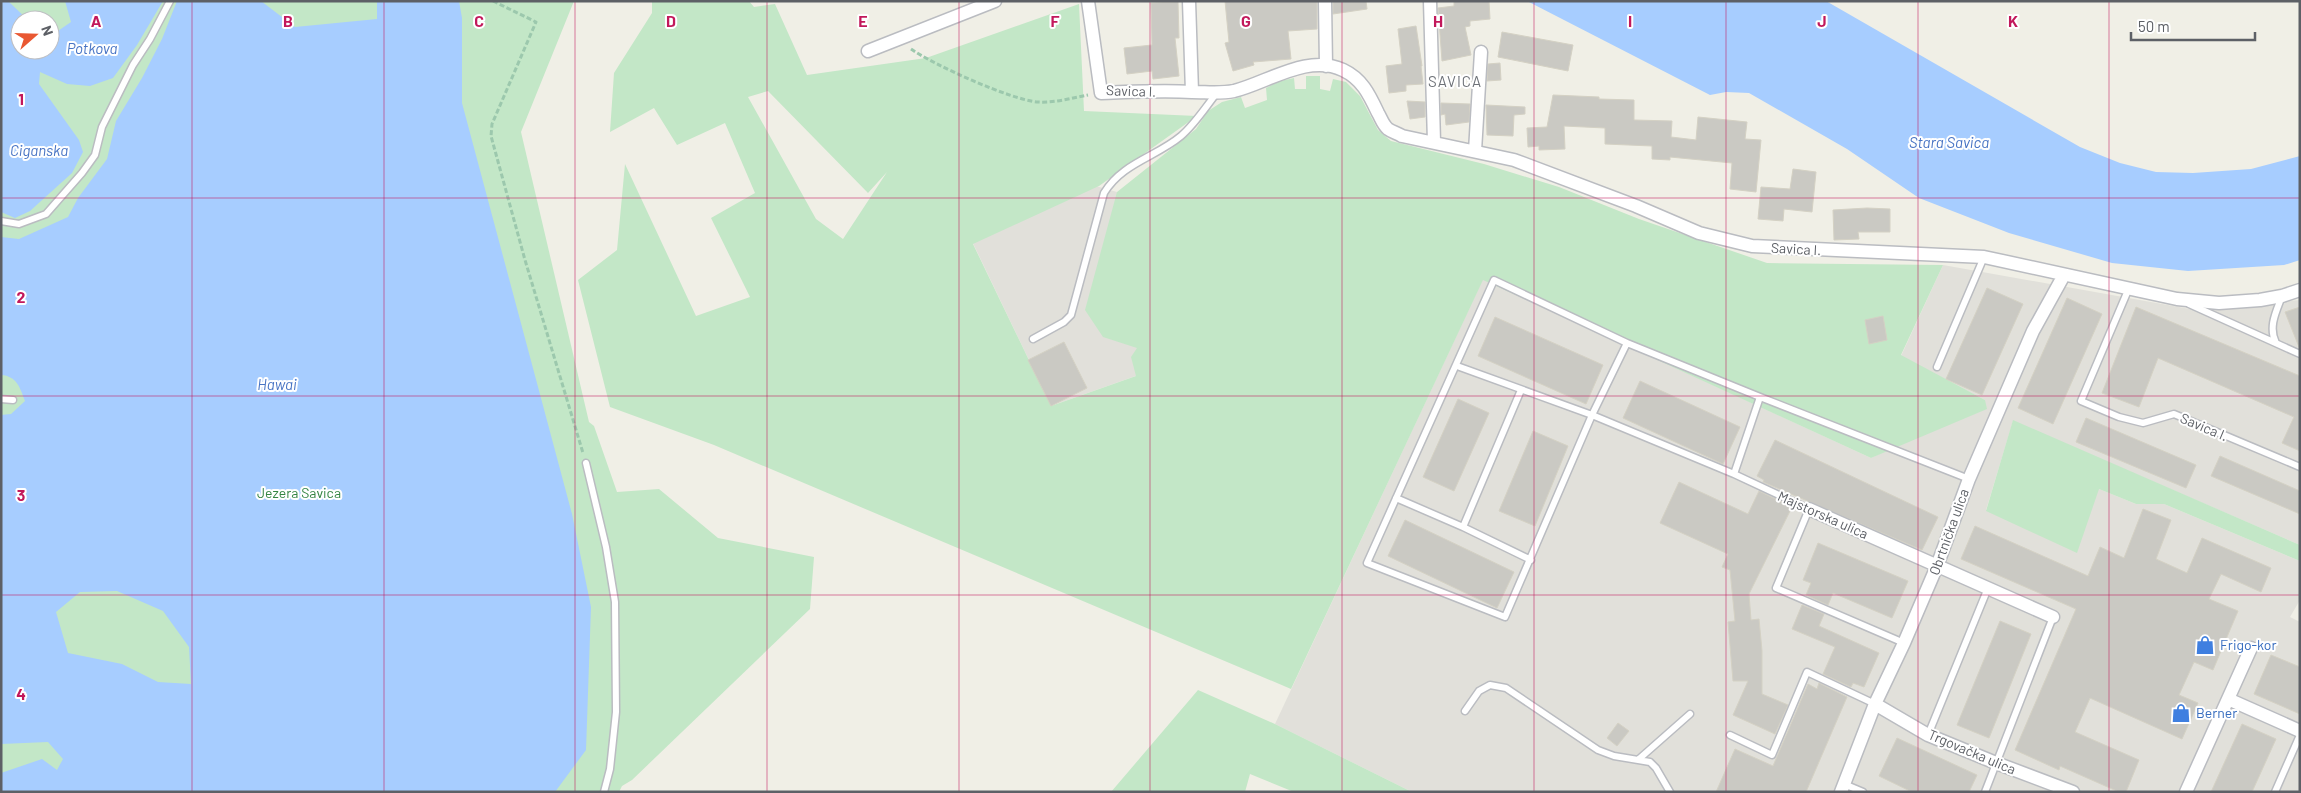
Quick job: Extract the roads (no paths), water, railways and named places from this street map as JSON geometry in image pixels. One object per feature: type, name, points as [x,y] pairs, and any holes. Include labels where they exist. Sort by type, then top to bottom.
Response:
[{"type":"street","points":[[868,51],[995,1]]},
{"type":"street","name":"Savica I.","points":[[1088,1],[1101,93],[1192,92],[1216,94],[1234,91],[1278,74],[1304,67],[1326,66],[1340,68],[1356,76],[1364,86],[1384,124],[1402,136],[1514,160],[1636,206],[1699,233],[1730,242],[1791,249],[1984,257],[2177,298],[2240,303],[2282,296],[2300,290]]},
{"type":"street","points":[[1189,1],[1192,92]]},
{"type":"street","points":[[1325,1],[1326,66]]},
{"type":"street","points":[[1430,1],[1434,142]]},
{"type":"street","points":[[1475,151],[1481,52]]},
{"type":"street","name":"Obrtnička ulica","points":[[1842,788],[1875,704],[1938,566],[1969,478],[2033,330],[2064,275]]},
{"type":"street","name":"Majstorska ulica","points":[[1808,509],[2053,617]]},
{"type":"street","points":[[2186,792],[2251,648]]},
{"type":"street","points":[[2228,699],[2300,733]]},
{"type":"street","name":"Trgovačka ulica","points":[[1875,704],[1928,735],[2073,792]]},
{"type":"lane","points":[[1,220],[19,224],[46,214],[82,173],[95,155],[102,127],[133,65],[150,39],[170,1]]},
{"type":"lane","points":[[1034,339],[1064,322],[1071,314],[1104,193],[1111,182],[1128,168],[1181,137],[1196,121],[1216,94]]},
{"type":"lane","points":[[1937,367],[1984,257]]},
{"type":"lane","points":[[1627,343],[1592,415],[1505,617],[1367,563],[1494,280],[1627,343],[1969,478]]},
{"type":"lane","name":"Savica I.","points":[[2130,287],[2081,401],[2119,417],[2143,423],[2174,414],[2300,467]]},
{"type":"lane","points":[[2276,343],[2272,334],[2273,321],[2282,296]]},
{"type":"lane","name":"Savica I.","points":[[2177,298],[2300,354]]},
{"type":"lane","name":"Majstorska ulica","points":[[1457,366],[1592,415],[1734,474],[1808,509]]},
{"type":"lane","points":[[1463,527],[1521,390]]},
{"type":"lane","points":[[1734,474],[1760,397]]},
{"type":"lane","points":[[1,399],[13,400]]},
{"type":"lane","points":[[586,462],[606,547],[615,602],[616,712],[610,769],[604,792]]},
{"type":"lane","points":[[1396,498],[1463,527],[1531,560]]},
{"type":"lane","points":[[1808,509],[1776,588],[1904,643]]},
{"type":"lane","points":[[1928,735],[1988,588]]},
{"type":"lane","points":[[1984,792],[2053,617]]},
{"type":"lane","points":[[1730,735],[1772,755],[1807,672],[1875,704]]},
{"type":"lane","points":[[1465,711],[1479,691],[1490,685],[1499,685],[1598,750],[1614,756],[1650,762],[1656,768],[1670,792]]},
{"type":"lane","points":[[1639,759],[1690,714]]},
{"type":"lane","points":[[2275,792],[2300,733]]},
{"type":"lane","points":[[1842,788],[1863,792]]},
{"type":"water","points":[[1,1],[8,1],[17,10],[10,10],[10,60],[60,60],[60,30],[71,22],[65,1],[163,1],[137,45],[113,78],[90,86],[67,84],[40,72],[39,84],[79,140],[83,152],[72,173],[30,211],[15,218],[1,212]]},
{"type":"water","name":"Hawai","points":[[177,1],[261,1],[295,27],[377,19],[377,1],[459,1],[462,18],[462,103],[572,514],[591,607],[586,750],[555,792],[1,792],[1,773],[42,759],[57,770],[63,759],[48,742],[1,744],[1,415],[11,414],[25,401],[14,380],[1,375],[1,237],[19,239],[68,217],[78,198],[107,159],[116,121],[142,78],[162,39]],"holes":[[[117,591],[163,611],[189,647],[191,684],[158,682],[122,664],[68,653],[56,612],[80,592]]]},
{"type":"water","name":"Stara Savica","points":[[1527,1],[1826,1],[2080,147],[2120,163],[2156,172],[2193,173],[2251,169],[2300,156],[2300,260],[2284,265],[2188,271],[2112,263],[2009,233],[1919,198],[1847,149],[1749,93],[1726,92],[1710,95]]},
{"type":"place","name":"Frigo-kor","points":[[2205,645]]},
{"type":"place","name":"Berner","points":[[2181,713]]},
{"type":"district","name":"SAVICA","points":[[1455,82]]},
{"type":"water label","name":"Potkova","points":[[92,49]]},
{"type":"water label","name":"Ciganska","points":[[39,151]]},
{"type":"park label","name":"Jezera Savica","points":[[299,493]]}]
